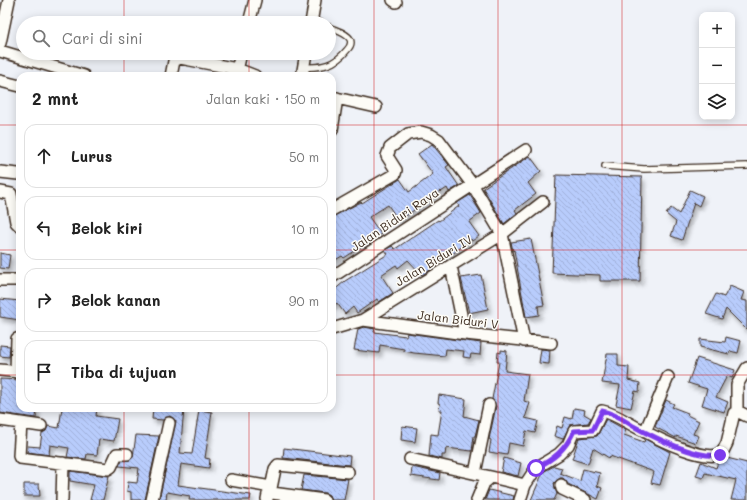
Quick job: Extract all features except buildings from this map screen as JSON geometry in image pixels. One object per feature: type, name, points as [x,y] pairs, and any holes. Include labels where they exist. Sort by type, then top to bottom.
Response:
[{"type":"street","points":[[0,44],[9,0]]},
{"type":"street","points":[[251,16],[255,0]]},
{"type":"street","points":[[314,16],[315,0]]},
{"type":"street","points":[[0,51],[16,56]]},
{"type":"street","points":[[30,60],[71,72]]},
{"type":"street","points":[[172,72],[174,61],[176,60]]},
{"type":"street","points":[[188,60],[236,72],[239,60]]},
{"type":"street","points":[[303,72],[305,60]]},
{"type":"street","points":[[0,81],[16,85]]},
{"type":"street","points":[[336,98],[376,107]]},
{"type":"street","points":[[336,208],[395,174],[396,170],[387,156],[390,148],[408,134],[415,132],[431,135],[439,140],[472,184],[502,234],[524,341]]},
{"type":"street","name":"Jalan Biduri Raya","points":[[336,274],[526,150]]},
{"type":"street","points":[[0,172],[16,174]]},
{"type":"street","points":[[0,192],[11,194],[16,222]]},
{"type":"street","name":"Jalan Biduri IV","points":[[336,328],[362,320],[451,266],[502,234],[543,202]]},
{"type":"street","points":[[451,266],[464,334]]},
{"type":"street","points":[[0,280],[16,280]]},
{"type":"street","name":"Jalan Biduri V","points":[[362,320],[551,344]]},
{"type":"street","points":[[520,500],[525,485],[536,468],[559,454],[568,445],[574,431],[593,430],[602,411],[610,413],[645,432],[694,453],[706,456],[720,455],[727,443],[734,413],[742,414],[737,385],[747,368]]},
{"type":"street","points":[[0,370],[16,372]]},
{"type":"street","points":[[645,432],[668,377]]},
{"type":"street","points":[[475,473],[489,405]]},
{"type":"street","points":[[0,420],[41,426]]},
{"type":"street","points":[[21,423],[19,457],[108,469],[111,467],[117,454],[127,454]]},
{"type":"street","points":[[152,500],[169,423]]},
{"type":"street","points":[[410,458],[525,485]]},
{"type":"street","points":[[62,500],[63,463]]},
{"type":"street","points":[[269,494],[276,466],[280,464],[348,472]]},
{"type":"street","points":[[477,500],[484,483],[491,477]]},
{"type":"street","points":[[231,480],[269,494],[324,500]]},
{"type":"street","points":[[561,486],[562,489],[585,500]]},
{"type":"lane","points":[[303,72],[334,63],[350,47],[351,43],[348,36],[336,30]]},
{"type":"lane","points":[[605,166],[650,169],[747,166]]},
{"type":"route","points":[[536,468],[559,454],[568,445],[574,431],[593,430],[599,418],[600,412],[602,411],[610,413],[645,432],[694,453],[706,456],[720,455]]}]
